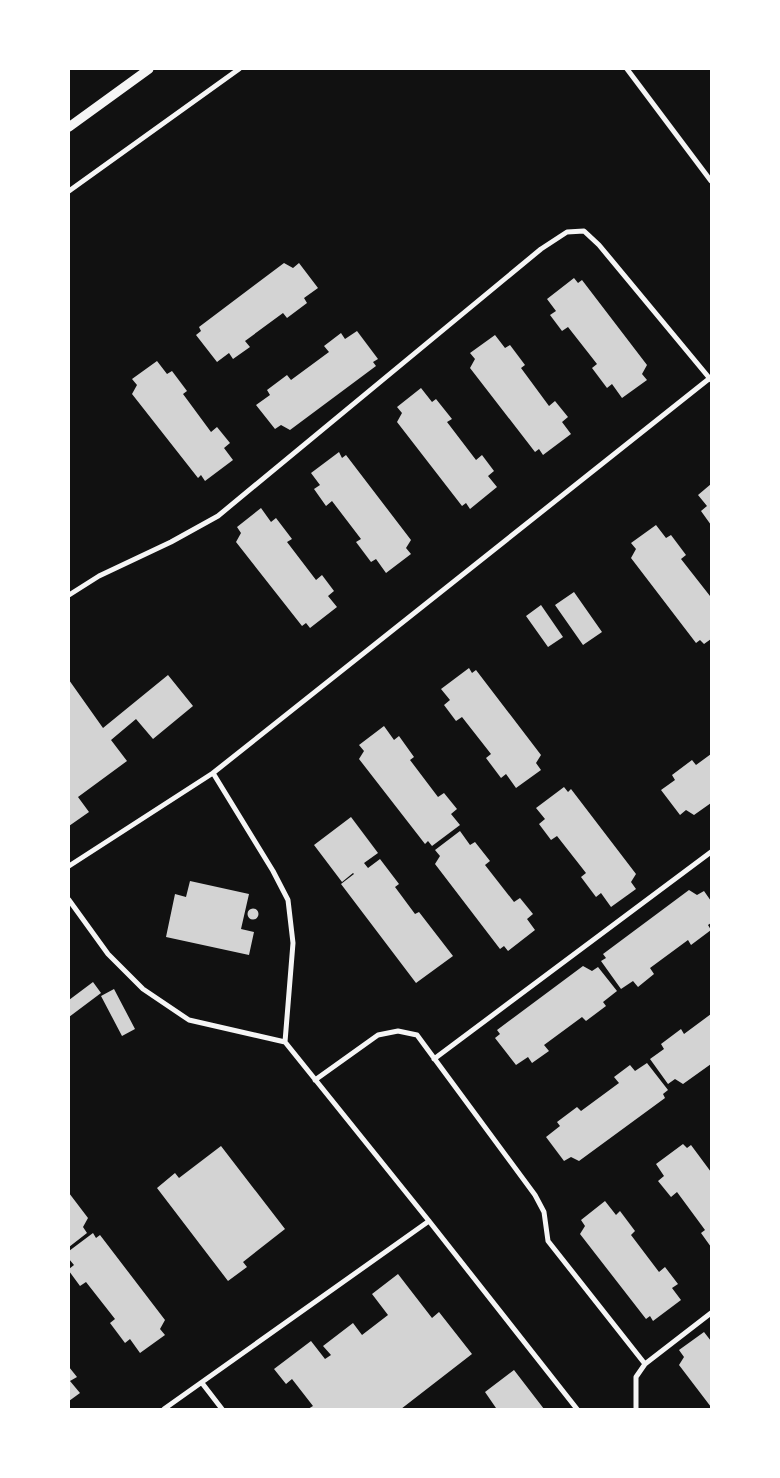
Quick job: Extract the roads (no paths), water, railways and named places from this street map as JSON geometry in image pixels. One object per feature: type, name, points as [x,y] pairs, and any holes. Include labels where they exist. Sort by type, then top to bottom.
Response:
[{"type":"street","points":[[69,127],[149,69]]},
{"type":"street","points":[[69,191],[239,69]]},
{"type":"street","points":[[628,69],[711,181]]},
{"type":"street","points":[[69,595],[99,576],[171,542],[218,516],[541,249],[567,232],[584,231],[598,245],[710,379],[213,772],[69,866]]},
{"type":"street","points":[[213,772],[273,871],[288,900],[293,943],[285,1042]]},
{"type":"street","points":[[434,1059],[711,852]]},
{"type":"street","points":[[69,900],[108,954],[143,989],[189,1020],[285,1042],[577,1409]]},
{"type":"street","points":[[315,1080],[378,1035],[398,1031],[417,1035],[534,1195],[544,1212],[548,1241],[645,1364]]},
{"type":"street","points":[[164,1409],[429,1221]]},
{"type":"street","points":[[636,1409],[636,1377],[645,1364],[711,1313]]},
{"type":"street","points":[[202,1383],[222,1409]]}]
